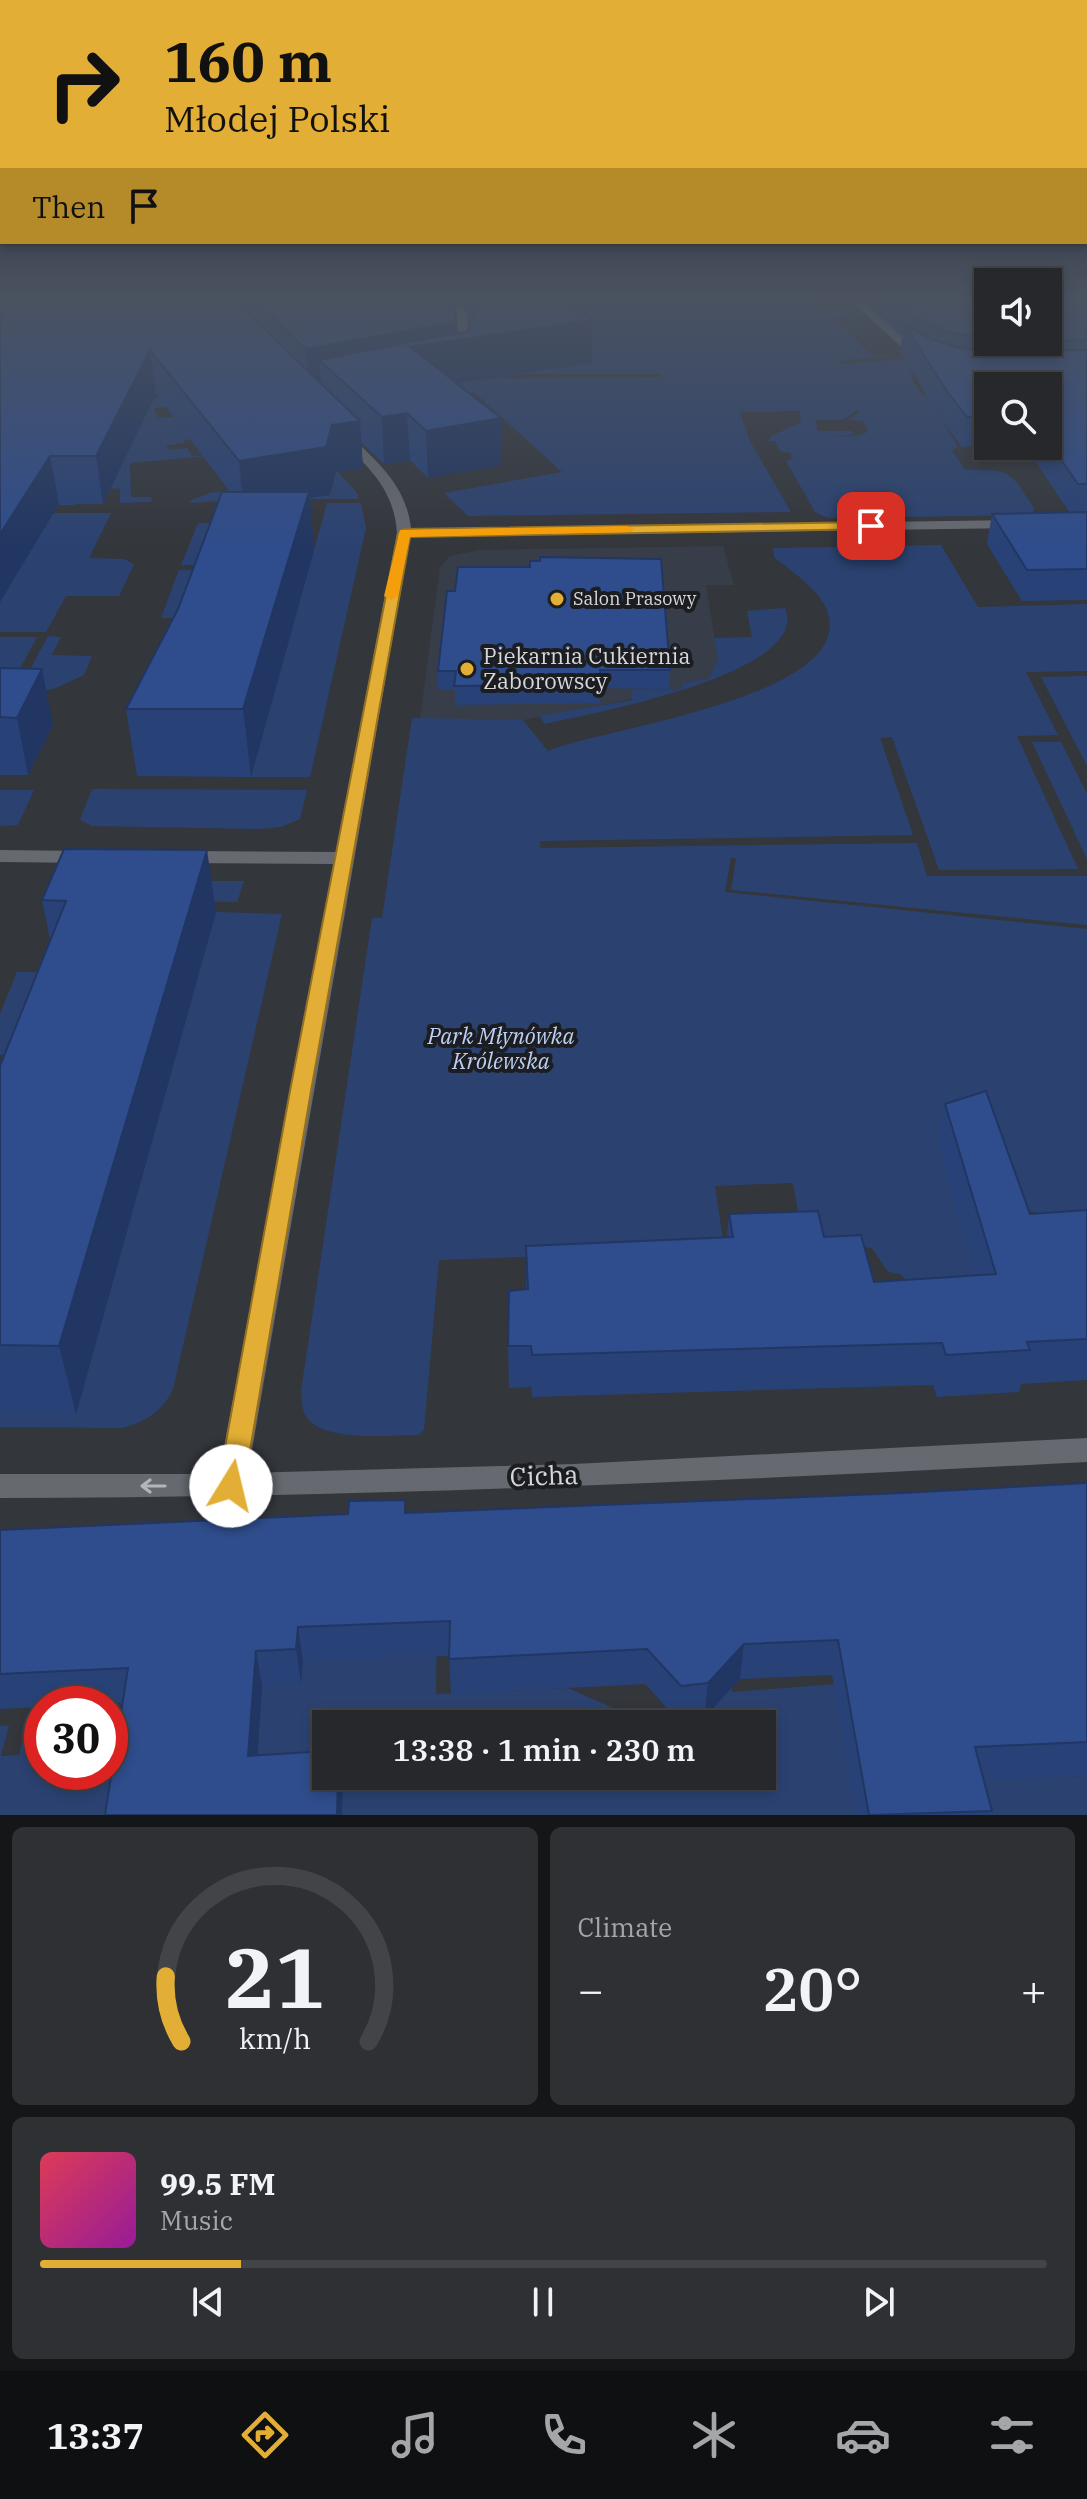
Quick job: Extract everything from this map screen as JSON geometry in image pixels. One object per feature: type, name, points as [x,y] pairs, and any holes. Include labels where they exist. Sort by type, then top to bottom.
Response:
[{"type":"street","points":[[231,1486],[404,533],[404,511],[397,494],[336,429]]},
{"type":"street","points":[[404,533],[1024,524]]},
{"type":"street","points":[[0,856],[106,857]]},
{"type":"street","points":[[167,857],[343,858]]},
{"type":"street","name":"Cicha","points":[[0,1486],[231,1486],[574,1476],[1087,1450]]},
{"type":"shaded area","points":[[723,546],[734,585],[706,585],[718,659],[709,679],[682,683],[682,690],[632,690],[632,699],[523,720],[420,719],[440,567],[450,556],[479,550]]},
{"type":"green space","points":[[459,379],[913,379],[922,395],[956,394],[939,415],[958,447],[952,450],[965,470],[992,470],[1007,474],[1034,508],[1032,515],[828,518],[815,512],[786,461],[793,458],[790,453],[780,451],[775,441],[769,441],[771,436],[801,422],[799,411],[740,412],[750,441],[791,512],[468,516],[444,493],[562,472],[475,393],[450,396]],"holes":[[[855,411],[859,412],[848,420],[864,421],[868,432],[855,436],[829,437],[853,435],[852,431],[818,431],[815,420],[843,420]]]},
{"type":"green space","points":[[171,396],[178,405],[154,408],[158,418],[186,416],[203,438],[166,446],[170,450],[187,448],[192,456],[209,456],[130,463],[131,497],[151,497],[152,502],[120,503],[120,489],[111,488],[74,505],[0,505],[0,488],[136,400]]},
{"type":"green space","points":[[322,454],[358,494],[358,499],[189,501],[209,493],[230,490]]},
{"type":"green space","points":[[327,503],[361,503],[366,528],[310,777],[251,777]]},
{"type":"green space","points":[[53,513],[111,513],[89,558],[124,559],[134,564],[119,596],[66,596],[46,632],[0,632],[0,602]]},
{"type":"green space","points":[[198,523],[240,523],[224,565],[181,565]]},
{"type":"green space","name":"Park Młynówka Królewska","points":[[941,545],[978,607],[1087,604],[1087,671],[1026,672],[1058,735],[1017,736],[1078,869],[939,870],[892,737],[880,738],[913,835],[540,841],[540,848],[917,843],[927,876],[1087,876],[1087,925],[731,890],[736,859],[731,857],[725,892],[1087,929],[1087,1251],[1057,1218],[1002,1204],[994,1316],[943,1319],[900,1274],[888,1272],[872,1248],[834,1240],[800,1222],[793,1183],[715,1186],[729,1279],[664,1252],[439,1260],[424,1430],[418,1435],[360,1436],[318,1427],[305,1414],[301,1391],[372,918],[382,918],[412,718],[523,720],[548,751],[719,705],[768,687],[806,665],[827,639],[826,608],[822,601],[803,580],[774,557],[773,548]]},
{"type":"green space","points":[[179,570],[222,571],[205,618],[161,618]]},
{"type":"green space","points":[[785,608],[784,632],[765,653],[732,671],[682,690],[682,683],[709,679],[718,659],[714,638],[752,637],[747,611]]},
{"type":"green space","points":[[48,636],[61,637],[52,655],[92,656],[84,675],[54,689],[17,694]]},
{"type":"green space","points":[[0,637],[37,637],[10,687],[0,687]]},
{"type":"green space","points":[[1087,676],[1087,766],[1041,677]]},
{"type":"green space","points":[[631,690],[681,690],[545,724],[539,716],[632,700]]},
{"type":"green space","points":[[1032,742],[1061,742],[1087,794],[1087,859]]},
{"type":"green space","points":[[92,789],[307,790],[300,819],[281,827],[262,829],[92,826],[80,820]]},
{"type":"green space","points":[[0,790],[34,790],[18,825],[0,826]]},
{"type":"green space","points":[[79,881],[244,881],[237,902],[42,900]]},
{"type":"green space","points":[[216,912],[282,914],[173,1389],[164,1404],[152,1415],[121,1428],[0,1427],[0,1414],[76,1414]]},
{"type":"green space","points":[[17,972],[75,972],[45,1055],[0,1055],[0,1014]]},
{"type":"green space","points":[[438,1515],[436,1694],[568,1688],[618,1710],[312,1710],[312,1787],[255,1790],[262,1686],[301,1683],[117,1559],[122,1523]]},
{"type":"green space","points":[[731,1679],[732,1692],[836,1684],[856,1815],[342,1815],[342,1790],[776,1790],[776,1710],[691,1710]]},
{"type":"green space","points":[[9,1725],[1,1756],[19,1755],[24,1741],[24,1790],[124,1790],[120,1815],[0,1815],[0,1726]]},
{"type":"green space","points":[[128,1737],[132,1737],[128,1763]]},
{"type":"green space","points":[[957,1751],[1048,1777],[1087,1776],[1087,1815],[974,1815]]},
{"type":"building","points":[[0,379],[135,379],[96,456],[50,456],[0,534]]},
{"type":"building","points":[[173,379],[316,379],[360,421],[332,425],[326,447],[239,461]]},
{"type":"building","points":[[340,379],[451,379],[501,418],[426,431],[407,413],[382,417]]},
{"type":"building","points":[[939,379],[974,379],[974,416],[967,417]]},
{"type":"building","points":[[1062,379],[1087,379],[1087,484],[1078,484],[1061,460]]},
{"type":"building","points":[[222,492],[309,492],[243,709],[126,709],[178,609]]},
{"type":"building","points":[[1087,512],[1087,569],[1027,570],[992,514]]},
{"type":"building","points":[[540,557],[661,559],[670,670],[600,670],[601,684],[454,686],[456,671],[438,671],[447,591],[455,591],[458,567],[530,567],[530,561],[540,561]]},
{"type":"building","points":[[0,668],[42,669],[17,718],[0,717]]},
{"type":"building","points":[[64,849],[207,850],[59,1346],[0,1345],[0,1066],[66,901],[42,900]]},
{"type":"building","points":[[986,1091],[1030,1214],[1087,1210],[1087,1339],[1027,1342],[1030,1350],[946,1355],[942,1343],[532,1355],[531,1346],[508,1346],[509,1291],[528,1289],[526,1246],[733,1237],[729,1214],[818,1211],[824,1237],[861,1235],[874,1282],[996,1274],[945,1104]]},
{"type":"building","points":[[1087,1483],[1087,1742],[975,1747],[992,1811],[869,1815],[838,1640],[744,1644],[708,1683],[681,1686],[647,1649],[449,1659],[450,1621],[298,1627],[296,1649],[256,1651],[248,1756],[312,1752],[312,1790],[338,1790],[337,1815],[105,1815],[109,1790],[128,1790],[128,1686],[125,1686],[128,1668],[0,1674],[0,1530],[348,1514],[349,1501],[405,1500],[405,1513]]},
{"type":"slow traffic","points":[[391,596],[404,533],[627,529]]},
{"type":"place","name":"Salon Prasowy","points":[[557,599]]},
{"type":"place","name":"Piekarnia Cukiernia Zaborowscy","points":[[467,669]]},
{"type":"route","points":[[231,1486],[300,1091],[404,533],[871,526]]}]
